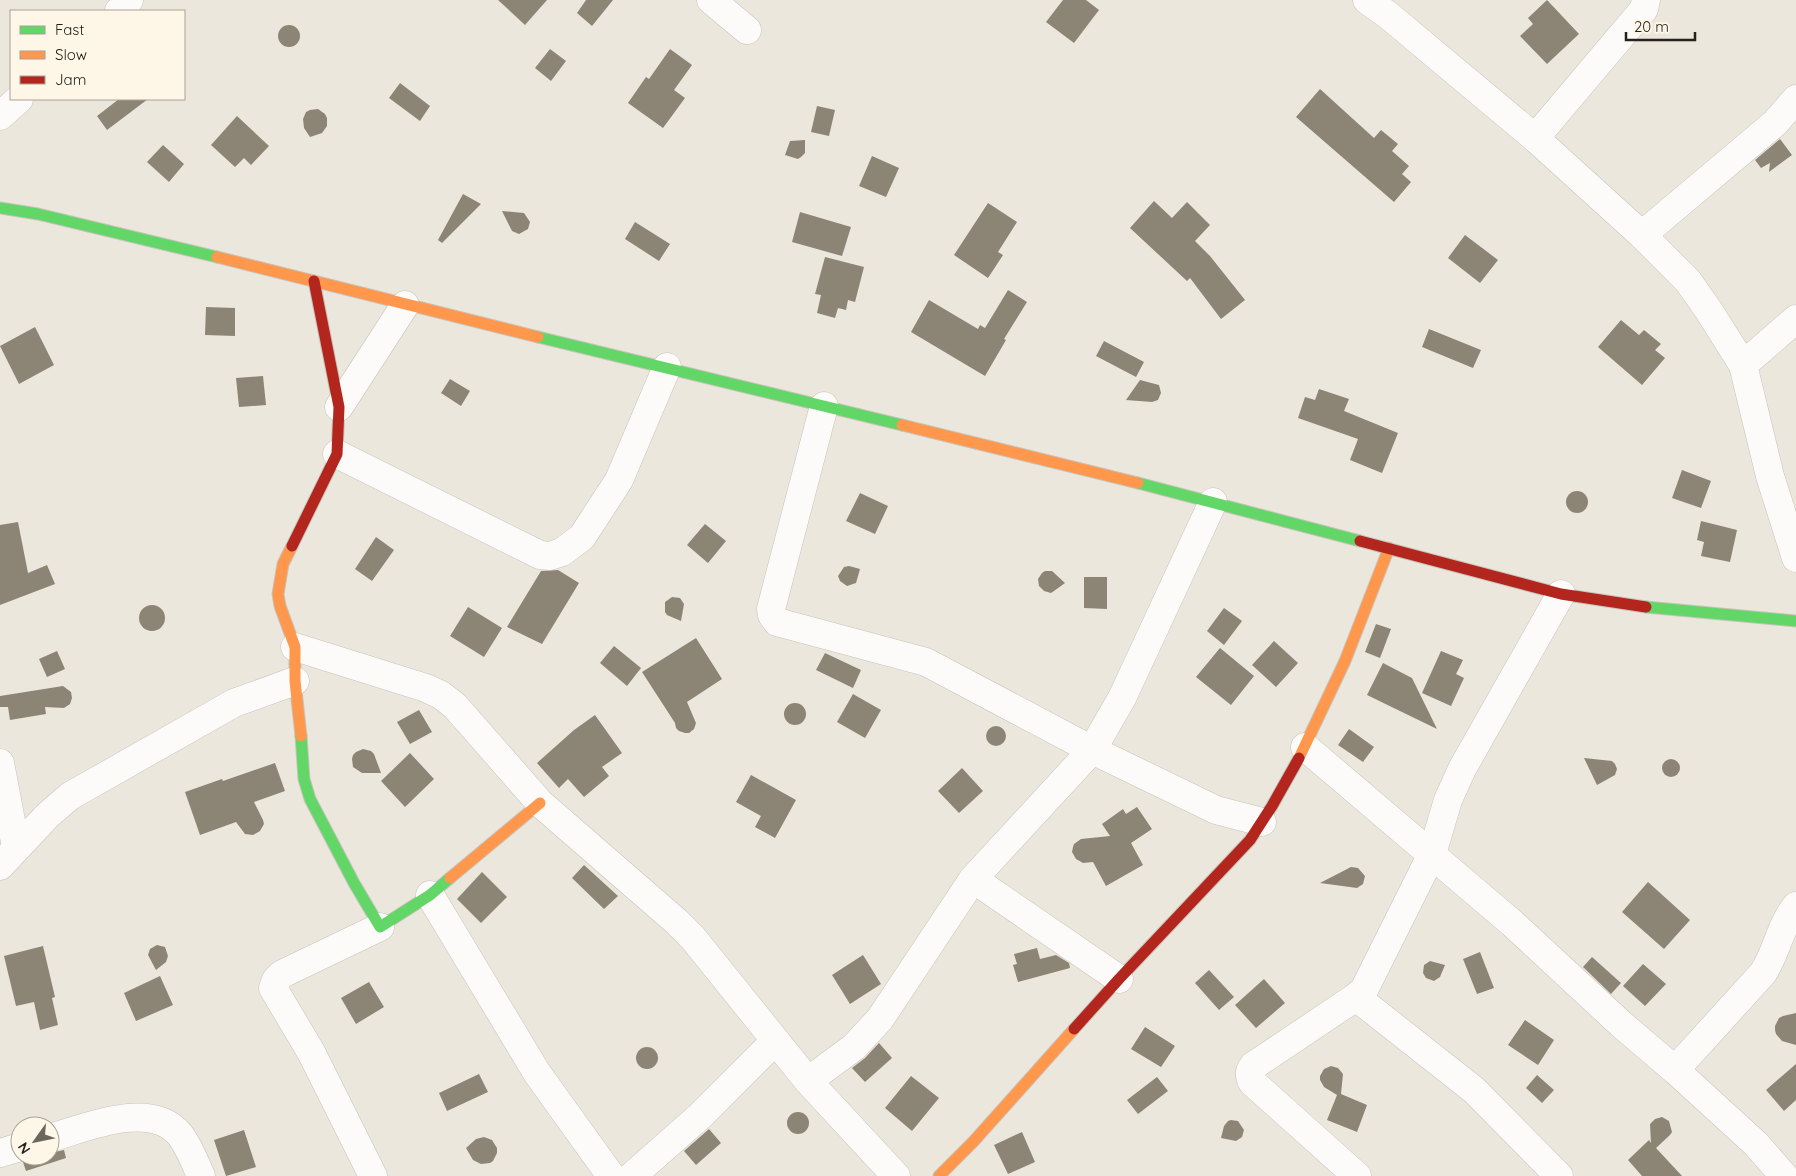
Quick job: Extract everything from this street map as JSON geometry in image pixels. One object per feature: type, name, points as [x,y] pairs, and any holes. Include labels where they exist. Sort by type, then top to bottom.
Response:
[{"type":"street","points":[[121,10],[129,0]]},
{"type":"street","points":[[711,0],[747,30]]},
{"type":"street","points":[[1367,0],[1388,15],[1535,138],[1642,235],[1688,281],[1742,365],[1770,476],[1796,558]]},
{"type":"street","points":[[1535,138],[1644,10],[1646,0]]},
{"type":"street","points":[[1642,235],[1775,123],[1796,99]]},
{"type":"street","points":[[0,116],[18,100]]},
{"type":"street","points":[[0,208],[38,214],[1214,502],[1561,594],[1662,609],[1796,620]]},
{"type":"street","points":[[314,281],[339,406],[337,454],[284,564],[278,594],[280,606],[295,647],[295,681],[304,779],[310,800],[354,883],[380,927]]},
{"type":"street","points":[[339,406],[405,305]]},
{"type":"street","points":[[1742,365],[1793,327]]},
{"type":"street","points":[[337,454],[540,555],[550,556],[562,552],[582,537],[619,480],[667,367]]},
{"type":"street","points":[[824,406],[771,609],[774,619],[782,625],[926,662],[1092,750],[1216,810],[1262,822]]},
{"type":"street","points":[[808,1081],[854,1048],[880,1020],[973,879],[1092,750],[1122,698],[1214,502]]},
{"type":"street","points":[[939,1176],[973,1142],[1119,979],[1250,840],[1306,747],[1358,630],[1390,548]]},
{"type":"street","points":[[1357,1176],[1252,1082],[1250,1073],[1253,1066],[1364,990],[1432,854],[1448,800],[1462,769],[1561,594]]},
{"type":"street","points":[[295,647],[426,688],[441,694],[455,706],[540,803],[678,922],[808,1081],[896,1176]]},
{"type":"street","points":[[8,857],[48,815],[70,796],[234,703],[295,681]]},
{"type":"street","points":[[1306,747],[1512,923],[1756,1144],[1784,1176]]},
{"type":"street","points":[[0,763],[8,857]]},
{"type":"street","points":[[373,1176],[311,1052],[273,988],[276,980],[282,974],[380,927],[430,895],[540,803]]},
{"type":"street","points":[[973,879],[1119,979]]},
{"type":"street","points":[[430,895],[537,1073],[611,1176]]},
{"type":"street","points":[[1675,1070],[1763,974],[1770,963],[1788,916],[1796,906]]},
{"type":"street","points":[[1356,997],[1474,1090],[1559,1176]]},
{"type":"street","points":[[632,1176],[700,1116],[775,1041]]},
{"type":"street","points":[[60,1135],[119,1118],[132,1117],[164,1122],[181,1135],[201,1176]]},
{"type":"street","points":[[1793,1176],[1796,1172]]},
{"type":"building","points":[[498,0],[547,0],[525,25]]},
{"type":"building","points":[[586,0],[613,0],[592,26],[577,13]]},
{"type":"building","points":[[1063,0],[1086,0],[1099,10],[1074,43],[1046,22]]},
{"type":"building","points":[[1547,0],[1579,34],[1547,64],[1520,36],[1533,24],[1528,18]]},
{"type":"building","points":[[289,25],[297,28],[300,36],[297,44],[289,47],[281,44],[278,36],[281,28]]},
{"type":"building","points":[[550,49],[566,61],[551,81],[535,68]]},
{"type":"building","points":[[670,49],[692,65],[674,90],[685,98],[663,128],[628,103],[646,77],[649,79]]},
{"type":"building","points":[[400,83],[430,106],[420,121],[389,98]]},
{"type":"building","points":[[1320,89],[1374,138],[1381,130],[1398,144],[1392,151],[1409,166],[1402,174],[1411,182],[1394,202],[1296,117]]},
{"type":"building","points":[[118,100],[147,100],[107,130],[97,116]]},
{"type":"building","points":[[817,106],[835,110],[829,136],[811,132]]},
{"type":"building","points":[[318,109],[325,114],[327,126],[322,133],[310,137],[304,128],[303,119],[306,112]]},
{"type":"building","points":[[237,116],[269,146],[251,165],[244,158],[235,167],[211,145]]},
{"type":"building","points":[[1780,139],[1792,155],[1769,172],[1770,163],[1761,168],[1755,160]]},
{"type":"building","points":[[805,140],[805,153],[801,157],[798,159],[785,155],[790,141]]},
{"type":"building","points":[[163,145],[184,164],[169,182],[147,162]]},
{"type":"building","points":[[872,156],[899,168],[886,197],[859,186]]},
{"type":"building","points":[[463,194],[481,204],[442,243],[438,240]]},
{"type":"building","points":[[1154,201],[1172,218],[1187,202],[1210,225],[1195,241],[1210,256],[1245,300],[1221,319],[1190,278],[1187,281],[1130,228]]},
{"type":"building","points":[[988,203],[1017,222],[998,252],[1003,255],[988,278],[954,255]]},
{"type":"building","points":[[502,211],[524,213],[530,222],[528,229],[519,234],[512,231]]},
{"type":"building","points":[[800,212],[851,227],[842,256],[792,242]]},
{"type":"building","points":[[635,222],[670,244],[659,261],[625,239]]},
{"type":"building","points":[[1465,235],[1498,260],[1480,283],[1448,258]]},
{"type":"building","points":[[825,257],[864,267],[855,302],[848,300],[846,310],[838,308],[835,318],[817,313],[821,295],[815,294]]},
{"type":"building","points":[[1008,290],[1027,302],[1004,339],[1006,340],[985,376],[911,332],[929,300],[978,329],[980,325],[985,328]]},
{"type":"building","points":[[206,307],[235,308],[235,336],[205,335]]},
{"type":"building","points":[[1621,320],[1639,335],[1644,330],[1661,344],[1655,350],[1665,358],[1642,385],[1598,347]]},
{"type":"building","points":[[35,327],[54,365],[19,384],[0,346]]},
{"type":"building","points":[[1429,329],[1481,350],[1473,368],[1422,347]]},
{"type":"building","points":[[1104,341],[1144,362],[1136,377],[1096,356]]},
{"type":"building","points":[[263,376],[266,405],[239,407],[236,378]]},
{"type":"building","points":[[450,379],[470,391],[461,406],[441,393]]},
{"type":"building","points":[[1140,380],[1159,385],[1161,393],[1158,400],[1152,402],[1126,400]]},
{"type":"building","points":[[1319,389],[1349,399],[1344,411],[1398,433],[1382,473],[1350,460],[1358,439],[1298,418],[1305,397],[1315,400]]},
{"type":"building","points":[[1682,470],[1711,481],[1701,508],[1672,498]]},
{"type":"building","points":[[1577,491],[1585,494],[1588,502],[1585,510],[1577,513],[1569,510],[1566,502],[1569,494]]},
{"type":"building","points":[[860,493],[888,506],[875,534],[846,521]]},
{"type":"building","points":[[1701,521],[1737,530],[1730,562],[1701,556],[1704,542],[1697,540]]},
{"type":"building","points":[[18,522],[28,573],[47,565],[55,584],[0,605],[0,525]]},
{"type":"building","points":[[705,524],[726,541],[708,563],[687,545]]},
{"type":"building","points":[[376,537],[394,550],[372,581],[355,569]]},
{"type":"building","points":[[849,566],[860,569],[856,583],[847,586],[840,581],[838,576],[844,567]]},
{"type":"building","points":[[558,570],[579,583],[542,644],[507,627],[541,571]]},
{"type":"building","points":[[1045,571],[1052,571],[1065,583],[1051,593],[1044,591],[1039,586],[1038,579]]},
{"type":"building","points":[[1084,577],[1107,577],[1107,609],[1084,608]]},
{"type":"building","points":[[672,597],[680,598],[684,604],[681,621],[667,615],[665,612],[665,602]]},
{"type":"building","points":[[152,605],[161,609],[165,618],[161,627],[152,631],[143,627],[139,618],[143,609]]},
{"type":"building","points":[[468,607],[502,628],[484,657],[450,636]]},
{"type":"building","points":[[1224,608],[1242,621],[1224,645],[1207,631]]},
{"type":"building","points":[[1376,624],[1391,629],[1380,658],[1365,652]]},
{"type":"building","points":[[696,638],[722,679],[687,702],[696,723],[694,729],[689,733],[685,733],[676,728],[675,723],[642,672]]},
{"type":"building","points":[[1274,641],[1298,663],[1276,687],[1252,665]]},
{"type":"building","points":[[614,646],[641,668],[627,686],[600,663]]},
{"type":"building","points":[[1220,648],[1254,676],[1231,705],[1196,677]]},
{"type":"building","points":[[57,651],[65,669],[47,677],[39,659]]},
{"type":"building","points":[[1441,651],[1463,660],[1456,674],[1464,678],[1451,706],[1422,693]]},
{"type":"building","points":[[825,653],[861,670],[853,688],[816,670]]},
{"type":"building","points":[[1383,663],[1412,678],[1437,729],[1367,695]]},
{"type":"building","points":[[63,686],[71,692],[70,704],[64,708],[45,707],[46,714],[10,720],[8,707],[0,707],[0,696]]},
{"type":"building","points":[[853,694],[881,710],[865,738],[837,722]]},
{"type":"building","points":[[795,703],[803,706],[806,714],[803,722],[795,725],[787,722],[784,714],[787,706]]},
{"type":"building","points":[[419,710],[432,732],[410,744],[397,722]]},
{"type":"building","points":[[595,715],[622,753],[602,767],[609,776],[584,797],[568,779],[559,788],[537,763],[574,730]]},
{"type":"building","points":[[996,726],[1003,729],[1006,736],[1003,743],[996,746],[989,743],[986,736],[989,729]]},
{"type":"building","points":[[1349,729],[1374,747],[1363,762],[1338,745]]},
{"type":"building","points":[[363,749],[374,754],[381,773],[362,773],[353,767],[353,755]]},
{"type":"building","points":[[410,753],[434,779],[405,807],[381,781]]},
{"type":"building","points":[[1584,758],[1612,761],[1617,769],[1615,775],[1597,785]]},
{"type":"building","points":[[1667,759],[1675,759],[1680,764],[1678,775],[1667,777],[1662,772],[1662,764]]},
{"type":"building","points":[[275,763],[285,791],[254,802],[264,824],[260,831],[253,835],[245,834],[236,822],[200,835],[185,792]]},
{"type":"building","points":[[962,768],[983,791],[959,813],[938,791]]},
{"type":"building","points":[[751,775],[796,800],[775,838],[755,827],[761,816],[736,802]]},
{"type":"building","points":[[1137,807],[1152,829],[1131,843],[1143,865],[1106,886],[1093,862],[1083,863],[1076,859],[1072,852],[1074,844],[1081,839],[1110,836],[1102,824],[1123,809],[1126,814]]},
{"type":"building","points":[[584,865],[618,896],[604,909],[572,878]]},
{"type":"building","points":[[1351,867],[1358,868],[1365,876],[1363,884],[1357,888],[1320,883]]},
{"type":"building","points":[[482,872],[507,897],[481,923],[457,899]]},
{"type":"building","points":[[1648,882],[1690,920],[1664,949],[1622,912]]},
{"type":"building","points":[[157,945],[165,947],[168,956],[166,962],[156,970],[148,955],[150,949]]},
{"type":"building","points":[[43,946],[55,997],[52,998],[58,1025],[40,1030],[34,1002],[16,1006],[4,956]]},
{"type":"building","points":[[1037,948],[1040,959],[1056,955],[1069,963],[1070,968],[1018,982],[1013,965],[1017,964],[1014,954]]},
{"type":"building","points":[[1480,952],[1494,988],[1477,994],[1463,959]]},
{"type":"building","points":[[863,955],[881,984],[850,1004],[832,975]]},
{"type":"building","points":[[1592,957],[1621,983],[1611,994],[1583,967]]},
{"type":"building","points":[[1430,961],[1445,965],[1440,977],[1434,981],[1426,978],[1423,973],[1424,965]]},
{"type":"building","points":[[1643,964],[1666,984],[1645,1006],[1623,986]]},
{"type":"building","points":[[1209,970],[1234,997],[1219,1010],[1195,983]]},
{"type":"building","points":[[160,976],[173,1005],[136,1021],[124,993]]},
{"type":"building","points":[[1264,979],[1285,1003],[1256,1028],[1235,1005]]},
{"type":"building","points":[[369,982],[384,1007],[356,1024],[341,998]]},
{"type":"building","points":[[1796,1013],[1796,1045],[1782,1041],[1776,1034],[1775,1026],[1779,1018]]},
{"type":"building","points":[[1525,1020],[1554,1040],[1538,1065],[1508,1045]]},
{"type":"building","points":[[1145,1027],[1175,1046],[1161,1067],[1131,1049]]},
{"type":"building","points":[[879,1043],[892,1058],[865,1082],[852,1068]]},
{"type":"building","points":[[647,1047],[657,1054],[658,1058],[651,1068],[647,1069],[637,1062],[636,1058],[643,1048]]},
{"type":"building","points":[[1796,1064],[1796,1100],[1784,1111],[1766,1090]]},
{"type":"building","points":[[1331,1066],[1338,1068],[1343,1074],[1341,1094],[1367,1105],[1357,1132],[1327,1120],[1337,1095],[1324,1087],[1320,1076],[1324,1069]]},
{"type":"building","points":[[479,1074],[488,1092],[447,1111],[439,1093]]},
{"type":"building","points":[[1537,1075],[1554,1090],[1542,1103],[1526,1088]]},
{"type":"building","points":[[911,1076],[939,1098],[912,1131],[885,1108]]},
{"type":"building","points":[[1157,1077],[1168,1091],[1138,1114],[1127,1100]]},
{"type":"building","points":[[798,1112],[808,1119],[809,1123],[802,1133],[798,1134],[788,1127],[787,1123],[794,1113]]},
{"type":"building","points":[[1662,1117],[1669,1121],[1672,1132],[1656,1148],[1682,1176],[1642,1176],[1628,1160],[1649,1140],[1651,1143],[1650,1124],[1655,1119]]},
{"type":"building","points":[[1231,1120],[1238,1121],[1244,1130],[1242,1137],[1236,1141],[1221,1138],[1224,1126]]},
{"type":"building","points":[[709,1129],[721,1143],[696,1165],[684,1151]]},
{"type":"building","points":[[244,1130],[256,1167],[226,1176],[214,1140]]},
{"type":"building","points":[[1022,1132],[1035,1162],[1008,1174],[994,1145]]},
{"type":"building","points":[[484,1137],[492,1140],[497,1148],[497,1153],[493,1161],[481,1164],[473,1160],[466,1148],[476,1139]]},
{"type":"building","points":[[64,1150],[66,1158],[60,1160],[60,1151]]},
{"type":"building","points":[[24,1166],[41,1166],[26,1171]]},
{"type":"traffic: fast","points":[[0,208],[38,214],[217,257]]},
{"type":"traffic: fast","points":[[538,337],[902,425]]},
{"type":"traffic: fast","points":[[1138,483],[1360,541]]},
{"type":"traffic: fast","points":[[1646,607],[1796,621]]},
{"type":"traffic: fast","points":[[301,736],[304,779],[310,799],[354,883],[380,927],[430,895],[450,878]]},
{"type":"traffic: slow","points":[[217,257],[538,337]]},
{"type":"traffic: slow","points":[[902,425],[1138,483]]},
{"type":"traffic: slow","points":[[292,546],[283,564],[278,594],[280,606],[295,647],[295,681],[301,736]]},
{"type":"traffic: slow","points":[[1299,758],[1345,661],[1389,548]]},
{"type":"traffic: slow","points":[[450,878],[540,803]]},
{"type":"traffic: slow","points":[[939,1176],[973,1142],[1074,1029]]},
{"type":"traffic: jam","points":[[292,546],[337,454],[339,407],[314,281]]},
{"type":"traffic: jam","points":[[1360,541],[1561,594],[1646,607]]},
{"type":"traffic: jam","points":[[1074,1029],[1250,840],[1299,758]]}]
